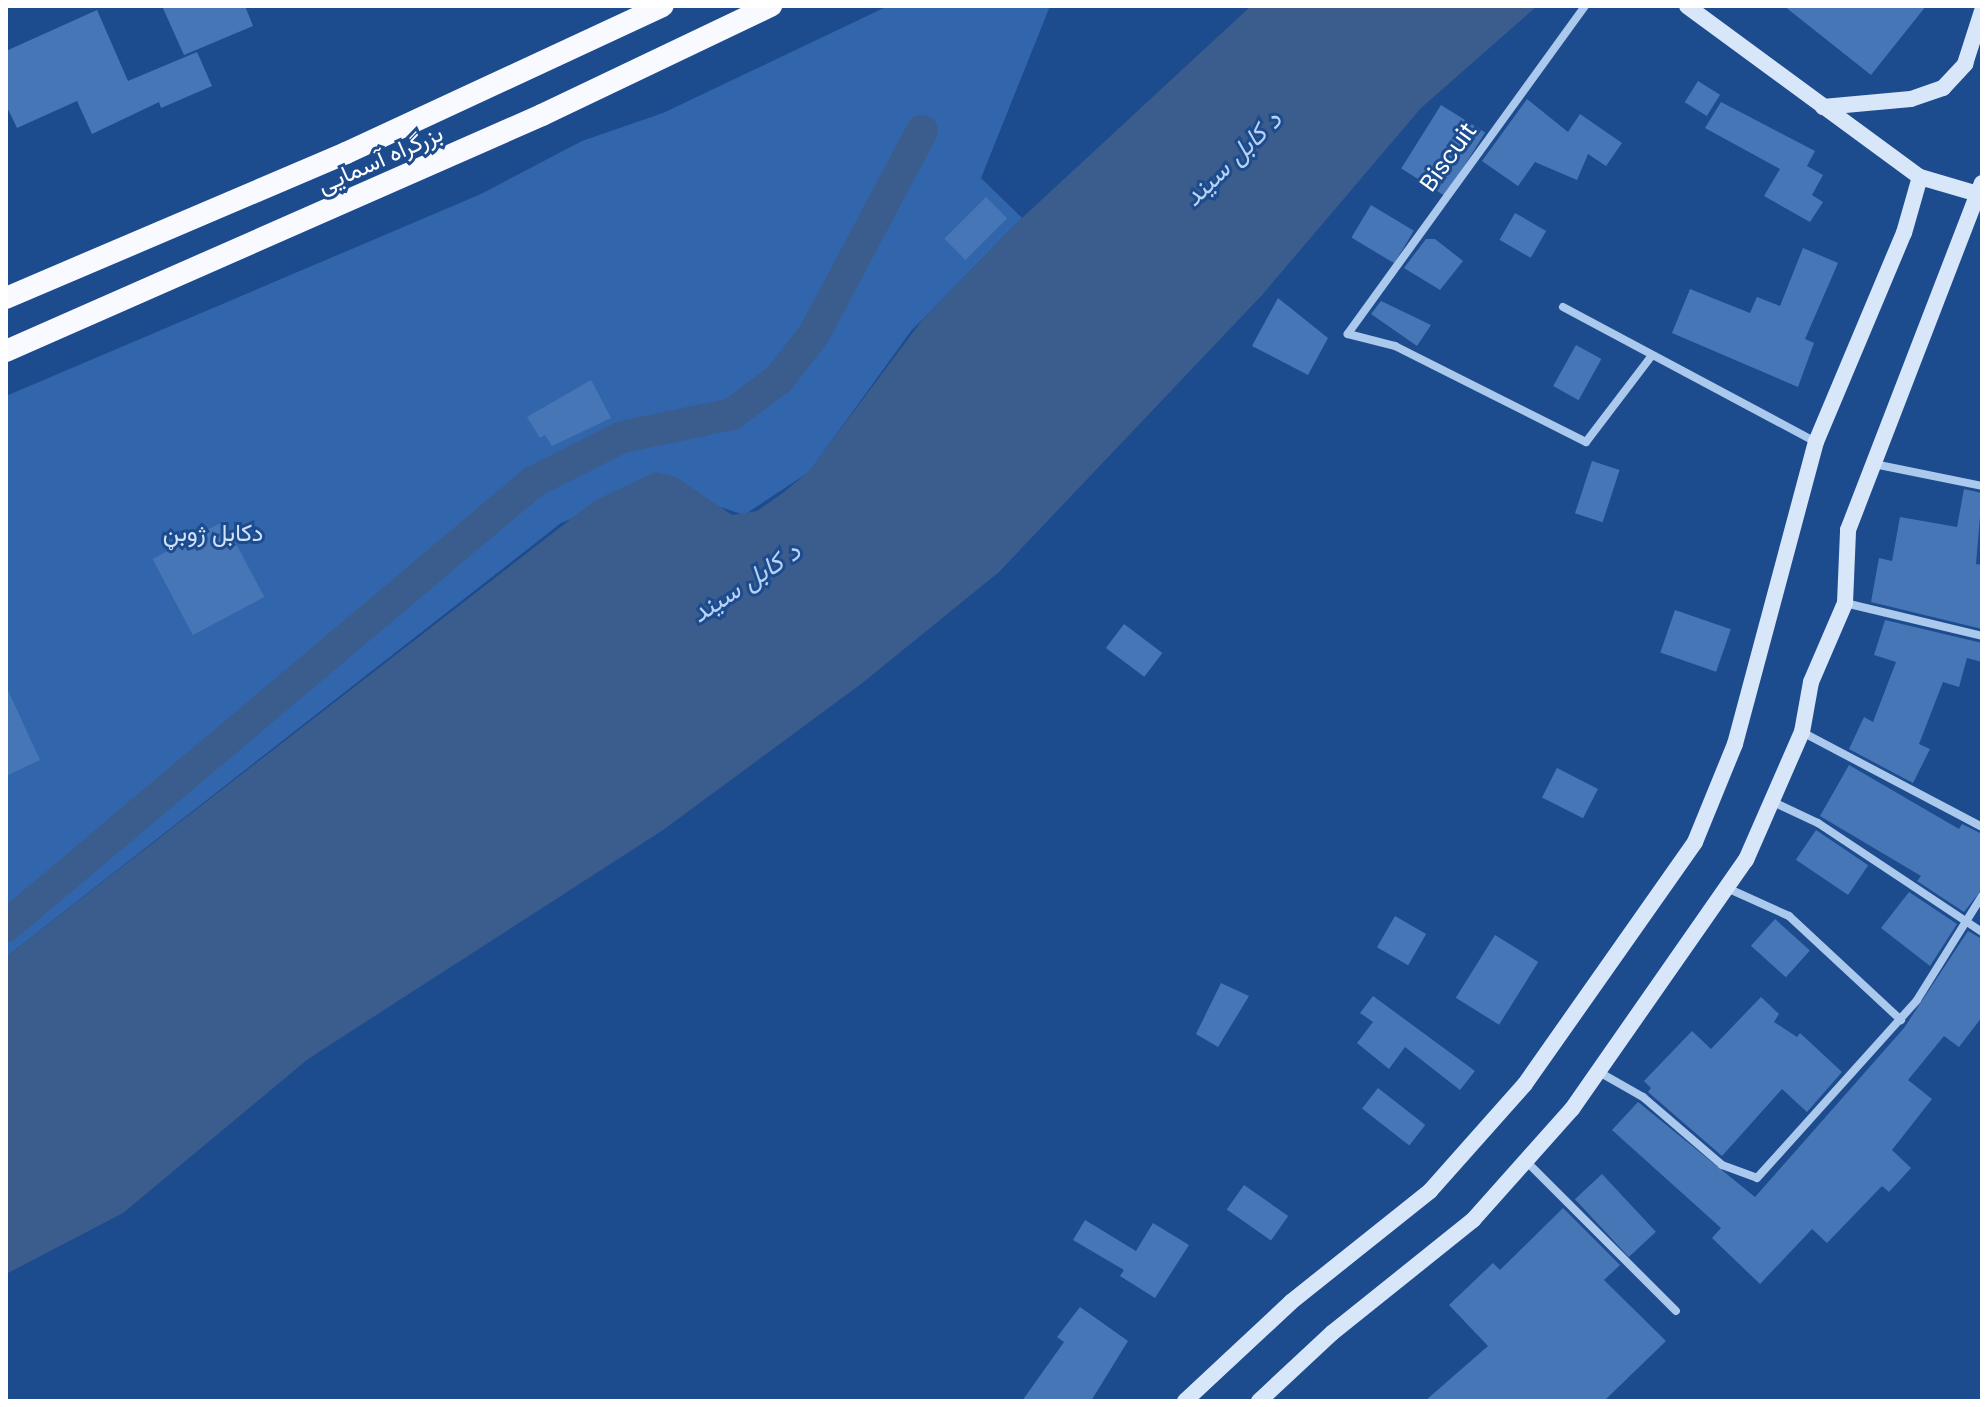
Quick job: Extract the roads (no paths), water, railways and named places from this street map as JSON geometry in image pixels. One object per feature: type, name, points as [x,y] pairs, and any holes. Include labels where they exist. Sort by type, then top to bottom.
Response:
[{"type":"highway","name":"بزرگراه آسمایی","points":[[6,298],[346,153],[663,6]]},
{"type":"highway","name":"بزرگراه آسمایی","points":[[6,351],[542,115],[771,6]]},
{"type":"main road","points":[[1259,1401],[1332,1333],[1473,1220],[1599,1072],[1727,888],[1802,732],[1811,682],[1845,603],[1848,530],[1980,189],[1920,177],[1687,6]]},
{"type":"main road","points":[[1823,107],[1911,99],[1943,88],[1965,64],[1982,11]]},
{"type":"main road","points":[[1185,1401],[1291,1302],[1430,1191],[1525,1084],[1695,842],[1735,744],[1816,442],[1884,285],[1920,177]]},
{"type":"street","name":"Biscuit","points":[[1585,6],[1348,334],[1395,346],[1586,442],[1650,358]]},
{"type":"street","points":[[1563,307],[1650,358],[1816,442]]},
{"type":"street","points":[[1874,464],[1982,486]]},
{"type":"street","points":[[1845,603],[1982,636]]},
{"type":"street","points":[[1802,732],[1982,827]]},
{"type":"street","points":[[1770,800],[1818,823],[1982,932]]},
{"type":"street","points":[[1727,888],[1789,916],[1901,1020]]},
{"type":"street","points":[[1599,1072],[1643,1097],[1722,1165],[1757,1178],[1901,1020],[1969,923],[1982,896]]},
{"type":"street","points":[[1526,1161],[1676,1311]]},
{"type":"water","name":"د کابل سيند","points":[[1251,6],[1537,6],[1421,108],[1262,295],[999,572],[861,684],[663,830],[308,1059],[123,1213],[6,1274],[6,957],[594,501],[655,472],[676,477],[732,515],[757,511],[783,493],[809,471],[923,319],[1022,218]]},
{"type":"waterway","points":[[6,926],[533,482],[622,437],[732,414],[779,379],[814,334],[922,131]]},
{"type":"park label","name":"دکابل ژوبڼ","points":[[213,533]]}]
